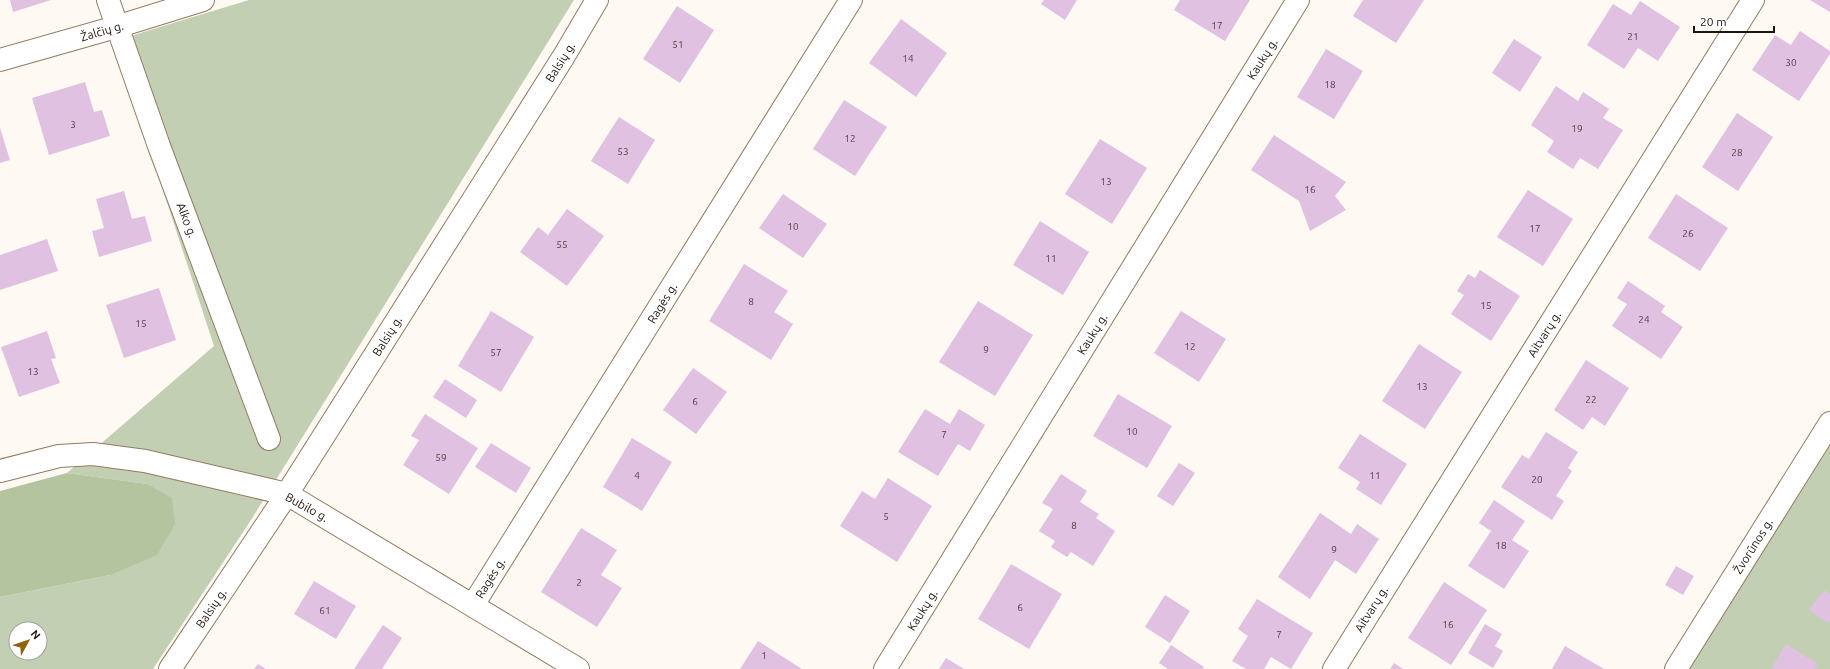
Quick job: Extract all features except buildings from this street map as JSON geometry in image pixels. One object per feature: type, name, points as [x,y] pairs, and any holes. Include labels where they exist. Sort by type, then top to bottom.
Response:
[{"type":"street","name":"Alko g.","points":[[108,0],[116,27],[268,439]]},
{"type":"street","name":"Žalčių g.","points":[[0,60],[116,27],[203,0]]},
{"type":"street","name":"Balsių g.","points":[[170,669],[287,494],[564,56],[597,0]]},
{"type":"street","name":"Ragės g.","points":[[473,606],[850,0]]},
{"type":"street","name":"Kaukų g.","points":[[885,669],[1298,0]]},
{"type":"street","name":"Aitvarų g.","points":[[1334,669],[1754,0]]},
{"type":"street","name":"Žvorūnos g.","points":[[1676,669],[1830,423]]},
{"type":"street","name":"Bubilo g.","points":[[0,471],[59,456],[93,454],[145,461],[287,494],[578,669]]},
{"type":"green space","points":[[249,0],[574,0],[251,520],[153,669],[0,669],[0,597],[110,575],[147,484],[67,473],[214,346],[114,41]]},
{"type":"green space","points":[[1830,445],[1830,669],[1689,669]]},
{"type":"green space","points":[[67,473],[147,484],[172,498],[175,524],[157,555],[110,575],[0,597],[0,491]]}]
